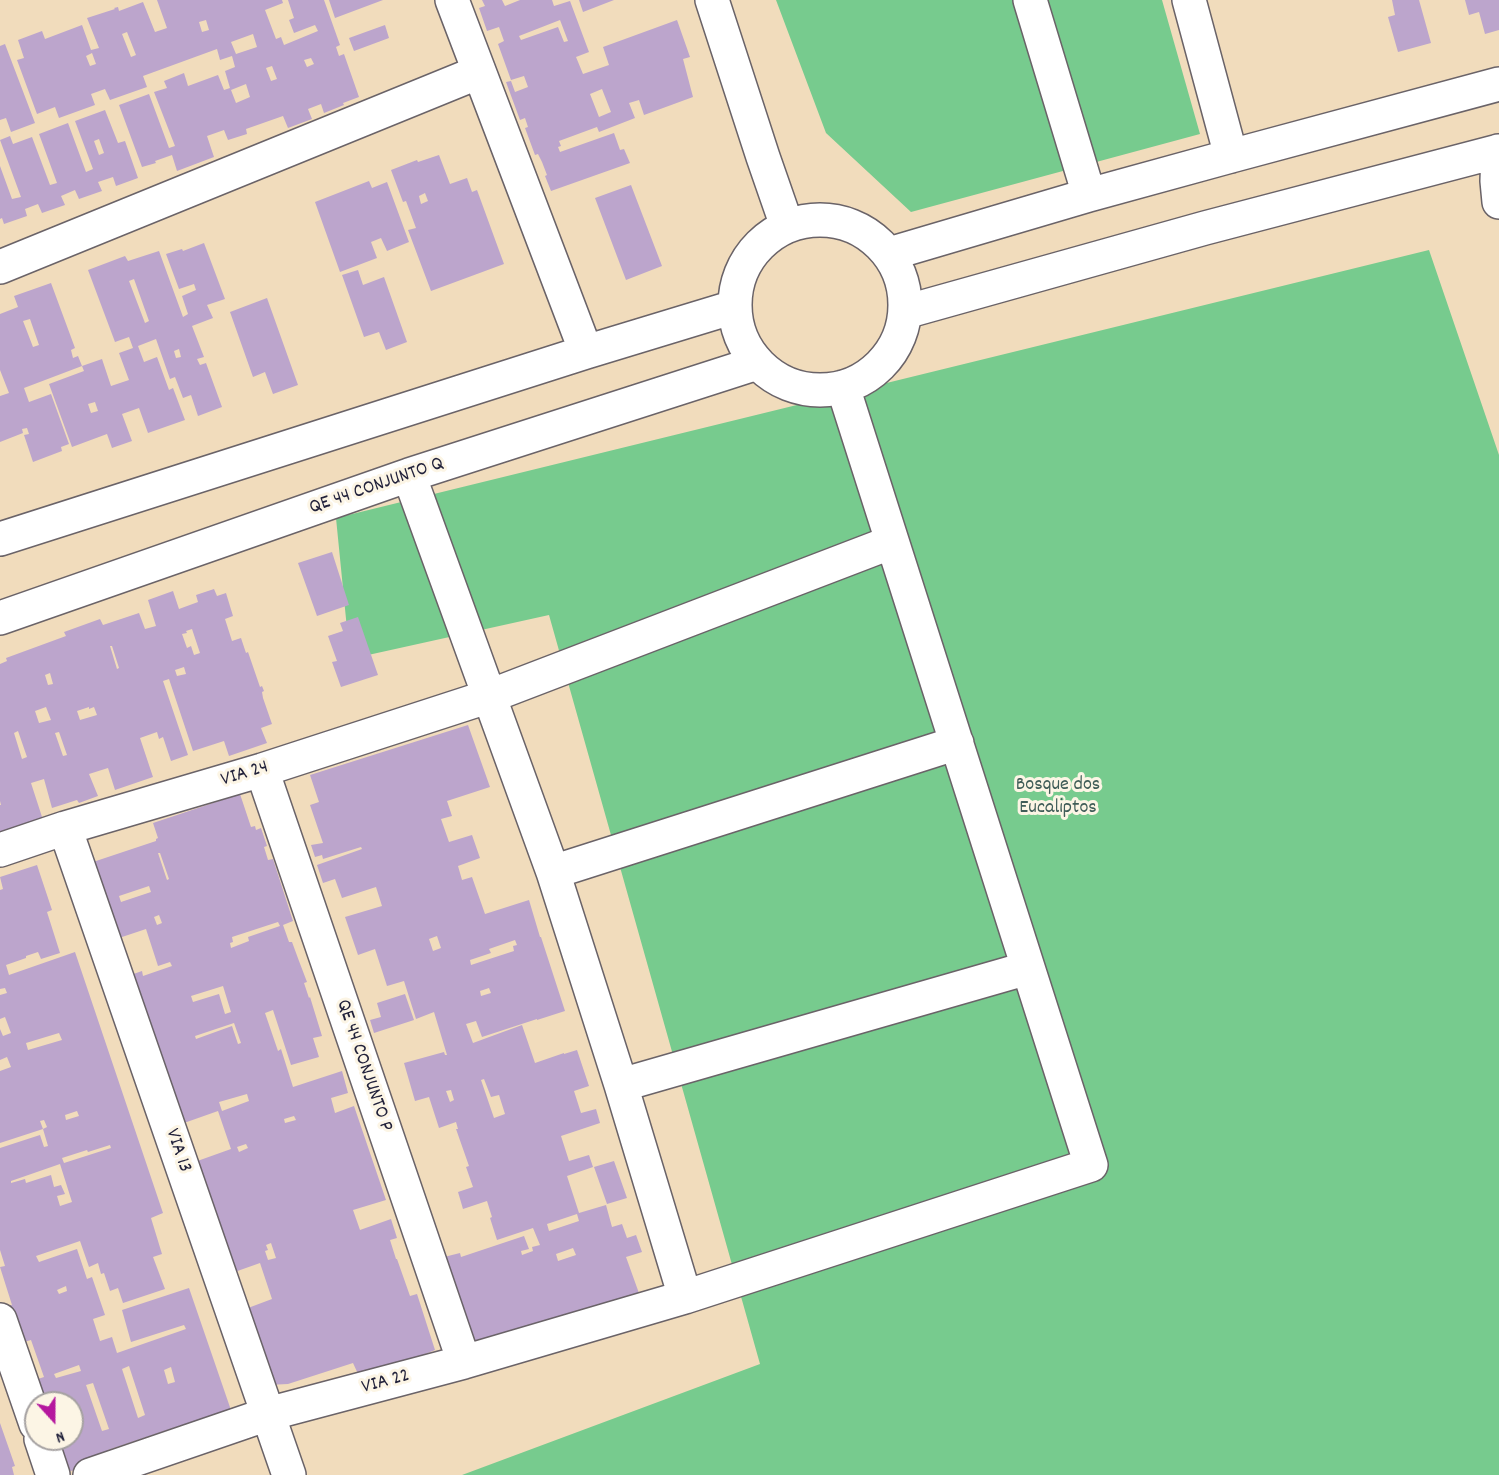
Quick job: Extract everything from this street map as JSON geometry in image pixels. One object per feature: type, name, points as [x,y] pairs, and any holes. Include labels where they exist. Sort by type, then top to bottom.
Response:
[{"type":"street","points":[[452,0],[585,351]]},
{"type":"street","points":[[712,0],[788,226]]},
{"type":"street","points":[[1030,0],[1089,195]]},
{"type":"street","points":[[1189,0],[1231,156]]},
{"type":"street","points":[[0,267],[479,72]]},
{"type":"street","points":[[889,254],[1089,195],[1499,84]]},
{"type":"street","points":[[905,312],[1205,228],[1499,151],[1497,181],[1499,202]]},
{"type":"street","points":[[804,221],[836,221],[865,232],[889,254],[903,282],[905,312],[897,342],[886,360],[871,373],[843,387],[822,390],[802,388],[782,381],[757,363],[741,337],[734,307],[738,283],[747,260],[763,242],[788,226],[804,221]]},
{"type":"street","points":[[0,539],[585,351],[734,307]]},
{"type":"street","name":"QE 44 CONJUNTO Q","points":[[0,618],[409,475],[757,363]]},
{"type":"street","points":[[621,1085],[1028,968],[843,387]]},
{"type":"street","points":[[409,475],[553,872],[685,1297]]},
{"type":"street","name":"VIA 24","points":[[0,850],[65,828],[262,770],[490,696],[892,542]]},
{"type":"street","points":[[553,872],[957,743]]},
{"type":"street","name":"QE 44 CONJUNTO P","points":[[262,770],[464,1362]]},
{"type":"street","name":"VIA 13","points":[[65,828],[289,1475]]},
{"type":"street","name":"VIA 22","points":[[90,1475],[268,1414],[464,1362],[685,1297],[1091,1165],[1028,968]]},
{"type":"street","points":[[0,1320],[25,1391]]},
{"type":"street","points":[[45,1451],[53,1475]]},
{"type":"green space","points":[[776,0],[1162,0],[1200,134],[911,212],[826,133]]},
{"type":"green space","name":"Bosque dos Eucaliptos","points":[[1429,250],[1499,455],[1499,1475],[462,1475],[760,1364],[549,615],[350,659],[336,518]]},
{"type":"building","points":[[157,0],[282,0],[283,3],[265,10],[276,39],[281,37],[284,45],[318,31],[315,25],[294,33],[289,20],[294,18],[288,0],[324,0],[340,45],[336,47],[339,56],[344,54],[359,97],[324,113],[321,104],[308,109],[312,119],[288,128],[283,116],[246,129],[247,134],[228,140],[224,130],[207,136],[214,157],[177,171],[172,155],[142,167],[119,105],[149,94],[169,148],[175,146],[154,92],[167,88],[164,81],[184,73],[188,86],[218,75],[224,90],[230,88],[225,71],[235,67],[232,56],[220,60],[217,49],[143,76],[147,87],[110,100],[105,89],[91,94],[95,105],[59,118],[55,107],[37,114],[17,60],[24,58],[18,40],[42,31],[45,39],[82,25],[91,50],[99,48],[87,18],[114,8],[118,7],[119,11],[143,2],[155,32],[167,28]],"holes":[[[206,20],[209,30],[202,32],[199,22]],[[127,32],[136,55],[131,57],[122,34]],[[253,34],[257,47],[236,54],[231,42]],[[92,53],[96,64],[90,66],[86,56]],[[311,58],[314,64],[307,67],[304,60]],[[272,66],[277,79],[271,81],[266,68]],[[246,84],[250,97],[236,103],[231,90]]]},
{"type":"building","points":[[329,0],[383,0],[335,18]]},
{"type":"building","points":[[482,0],[502,0],[505,6],[520,0],[552,0],[554,6],[570,1],[589,52],[576,57],[583,74],[609,65],[603,47],[677,20],[690,57],[683,59],[693,97],[644,115],[639,100],[629,103],[635,118],[599,132],[597,127],[559,141],[560,152],[614,133],[620,150],[624,149],[630,163],[551,191],[542,162],[538,154],[535,155],[525,128],[528,127],[525,118],[520,120],[506,82],[511,81],[515,92],[528,87],[524,76],[511,80],[498,44],[504,41],[499,27],[487,31],[479,8],[485,6]],"holes":[[[560,20],[568,41],[564,42],[558,27],[521,40],[519,36]],[[602,89],[611,112],[599,117],[590,94]]]},
{"type":"building","points":[[579,0],[614,0],[583,12]]},
{"type":"building","points":[[1392,0],[1419,0],[1431,43],[1398,52],[1388,17],[1395,15]]},
{"type":"building","points":[[1465,0],[1499,0],[1499,30],[1485,34],[1479,12],[1469,15]]},
{"type":"building","points":[[385,25],[389,38],[354,51],[349,38]]},
{"type":"building","points":[[5,44],[35,123],[11,132],[6,118],[0,120],[0,46]]},
{"type":"building","points":[[105,110],[118,143],[125,141],[138,178],[116,186],[113,177],[98,182],[102,191],[79,199],[75,190],[61,196],[65,205],[42,213],[38,204],[25,209],[27,216],[4,224],[2,218],[0,219],[0,166],[12,199],[21,197],[0,140],[10,136],[13,144],[32,137],[50,185],[57,183],[39,134],[68,123],[86,172],[93,169],[75,121]],"holes":[[[99,139],[104,153],[99,155],[94,141]]]},
{"type":"building","points":[[439,155],[450,184],[467,178],[472,192],[477,190],[504,264],[431,291],[408,230],[416,228],[391,170],[417,160],[418,162]],"holes":[[[425,193],[428,201],[421,204],[419,196]]]},
{"type":"building","points":[[369,181],[372,188],[387,182],[409,242],[387,251],[381,238],[371,242],[377,258],[340,272],[315,202]]},
{"type":"building","points":[[631,185],[662,266],[626,280],[595,198]]},
{"type":"building","points":[[204,243],[225,299],[207,305],[213,318],[192,326],[204,357],[197,359],[200,365],[206,363],[222,407],[198,416],[191,395],[183,398],[175,377],[170,379],[156,339],[138,346],[144,362],[157,357],[169,390],[173,388],[185,420],[148,433],[139,408],[122,414],[132,441],[112,448],[107,434],[72,447],[49,384],[84,371],[82,366],[102,359],[111,386],[129,380],[119,353],[133,348],[129,337],[115,342],[88,270],[125,256],[128,261],[159,251],[183,317],[188,314],[182,296],[196,290],[194,284],[179,289],[166,254],[182,249],[183,251]],"holes":[[[134,279],[149,321],[145,323],[129,281]],[[179,349],[181,357],[176,358],[174,351]],[[95,402],[98,411],[91,413],[88,404]]]},
{"type":"building","points":[[358,270],[363,285],[384,277],[407,342],[386,350],[379,332],[364,337],[342,275]]},
{"type":"building","points":[[51,283],[75,348],[71,350],[73,358],[78,356],[82,366],[24,388],[29,402],[51,394],[69,444],[61,447],[62,451],[33,462],[24,435],[29,434],[27,428],[22,429],[23,433],[0,442],[0,396],[9,393],[0,370],[0,314],[18,307],[14,296]],"holes":[[[30,319],[39,345],[33,347],[23,321]]]},
{"type":"building","points":[[267,298],[298,385],[273,394],[265,372],[253,377],[230,312]]},
{"type":"building","points":[[332,552],[349,605],[317,616],[298,563]]},
{"type":"building","points":[[214,589],[217,596],[226,593],[233,616],[225,619],[232,641],[241,638],[260,687],[262,686],[264,691],[262,692],[263,698],[272,724],[261,728],[267,743],[229,756],[224,741],[193,751],[169,679],[163,681],[188,755],[171,761],[163,737],[159,739],[157,732],[140,738],[153,777],[115,790],[108,768],[89,774],[98,796],[79,803],[77,800],[52,808],[44,779],[31,783],[43,820],[0,833],[0,664],[7,661],[6,658],[66,636],[64,632],[100,619],[103,625],[139,613],[145,629],[156,626],[148,600],[173,591],[179,609],[198,602],[196,595]],"holes":[[[192,629],[200,653],[194,655],[191,646],[187,648],[182,634],[187,633],[186,631]],[[110,646],[112,646],[119,668],[117,669]],[[184,667],[186,674],[177,676],[175,670]],[[50,673],[53,684],[48,685],[45,675]],[[46,707],[51,720],[39,723],[35,711]],[[94,707],[97,715],[80,720],[77,711]],[[18,731],[27,757],[22,759],[14,733]],[[59,732],[67,755],[63,756],[55,733]]]},
{"type":"building","points":[[358,617],[378,675],[341,687],[332,662],[337,661],[328,636],[343,631],[340,623]]},
{"type":"building","points":[[468,725],[490,787],[447,801],[452,816],[441,819],[449,842],[472,835],[480,858],[458,866],[462,880],[472,877],[485,914],[529,900],[565,1011],[482,1037],[476,1021],[466,1024],[473,1043],[522,1025],[535,1063],[577,1050],[589,1086],[574,1091],[581,1113],[596,1109],[600,1123],[561,1136],[569,1161],[589,1155],[593,1167],[567,1176],[579,1213],[606,1205],[612,1227],[622,1224],[627,1238],[636,1235],[642,1252],[626,1257],[640,1296],[475,1347],[444,1257],[460,1253],[461,1257],[524,1236],[529,1249],[521,1251],[522,1255],[533,1251],[532,1247],[540,1245],[533,1228],[497,1240],[487,1201],[463,1209],[458,1192],[473,1187],[456,1122],[439,1128],[429,1097],[415,1101],[404,1063],[444,1052],[447,1055],[434,1012],[416,1019],[404,981],[387,986],[375,949],[358,955],[345,917],[382,906],[376,887],[342,898],[335,879],[323,883],[317,865],[362,849],[361,847],[323,859],[322,855],[315,857],[311,845],[323,843],[310,805],[319,802],[310,775]],"holes":[[[437,936],[441,948],[433,951],[429,939]],[[515,940],[517,945],[513,946],[514,951],[471,965],[470,960],[491,953],[489,949]],[[489,988],[491,993],[481,996],[480,991]],[[484,1079],[491,1097],[499,1095],[505,1114],[494,1118],[481,1080]],[[451,1090],[454,1100],[450,1102],[446,1091]],[[577,1214],[579,1221],[549,1231],[547,1224]],[[573,1248],[576,1255],[558,1261],[556,1254]]]},
{"type":"building","points":[[240,794],[251,827],[255,826],[256,830],[261,828],[267,846],[264,847],[268,860],[273,859],[293,921],[283,925],[307,982],[304,983],[322,1036],[313,1038],[319,1057],[291,1065],[273,1010],[265,1013],[278,1051],[281,1049],[293,1087],[342,1071],[348,1093],[331,1098],[335,1113],[354,1106],[386,1200],[353,1210],[360,1230],[391,1219],[397,1238],[390,1240],[396,1259],[410,1296],[417,1294],[435,1350],[406,1362],[405,1360],[359,1376],[353,1363],[288,1384],[268,1385],[240,1311],[272,1299],[260,1263],[229,1274],[189,1164],[231,1149],[218,1111],[184,1123],[172,1087],[166,1089],[125,977],[142,971],[143,976],[172,966],[170,962],[158,966],[146,929],[113,940],[87,864],[156,841],[158,838],[153,823]],"holes":[[[158,853],[160,853],[169,879],[167,880]],[[149,886],[151,892],[121,902],[119,896]],[[159,915],[162,923],[157,925],[154,917]],[[278,922],[280,926],[248,937],[249,941],[231,948],[230,943],[233,942],[232,937]],[[223,986],[231,1012],[225,1014],[219,994],[193,1002],[191,996]],[[234,1023],[241,1043],[238,1044],[232,1026],[196,1039],[195,1036]],[[247,1094],[249,1101],[222,1111],[219,1102]],[[294,1116],[296,1120],[285,1123],[284,1119]],[[246,1144],[248,1148],[239,1152],[237,1147]],[[271,1243],[276,1258],[268,1260],[265,1251],[268,1250],[266,1245]]]},
{"type":"building","points":[[37,865],[52,910],[47,912],[60,953],[41,959],[38,952],[26,956],[26,958],[6,965],[9,975],[75,952],[163,1213],[151,1218],[162,1254],[153,1257],[165,1289],[123,1303],[118,1288],[110,1291],[98,1263],[89,1267],[80,1241],[36,1256],[39,1262],[77,1249],[87,1279],[92,1277],[105,1315],[93,1319],[100,1341],[112,1337],[117,1353],[186,1329],[184,1325],[131,1342],[122,1310],[189,1288],[233,1416],[185,1435],[182,1425],[108,1450],[111,1457],[71,1471],[59,1463],[55,1451],[84,1451],[84,1391],[35,1391],[32,1381],[44,1377],[31,1340],[24,1342],[7,1306],[12,1305],[0,1267],[5,1266],[0,1250],[0,1148],[40,1135],[44,1147],[48,1146],[43,1129],[0,1143],[0,1071],[11,1067],[7,1057],[0,1060],[0,1029],[3,1036],[11,1033],[5,1017],[0,1019],[0,995],[7,993],[5,988],[0,989],[0,890],[3,889],[0,877]],"holes":[[[59,1033],[62,1040],[28,1050],[26,1043]],[[77,1111],[79,1116],[66,1120],[65,1115]],[[44,1120],[47,1127],[43,1129],[40,1121]],[[110,1145],[111,1148],[64,1163],[62,1158],[87,1150],[88,1152]],[[60,1164],[72,1202],[60,1206],[57,1196],[65,1194],[61,1185],[54,1187],[51,1175],[26,1183],[25,1179],[11,1183],[11,1181]],[[66,1286],[67,1291],[59,1294],[57,1290]],[[79,1365],[81,1371],[56,1378],[54,1374]],[[129,1366],[145,1415],[138,1418],[122,1369]],[[171,1367],[175,1382],[168,1384],[164,1370]],[[93,1383],[109,1429],[102,1431],[86,1385]]]},
{"type":"building","points":[[405,994],[414,1020],[374,1033],[370,1020],[381,1017],[377,1003]]},
{"type":"building","points":[[614,1161],[627,1198],[607,1204],[594,1167]]},
{"type":"building","points":[[0,1423],[15,1466],[12,1467],[14,1475],[0,1475]]}]
